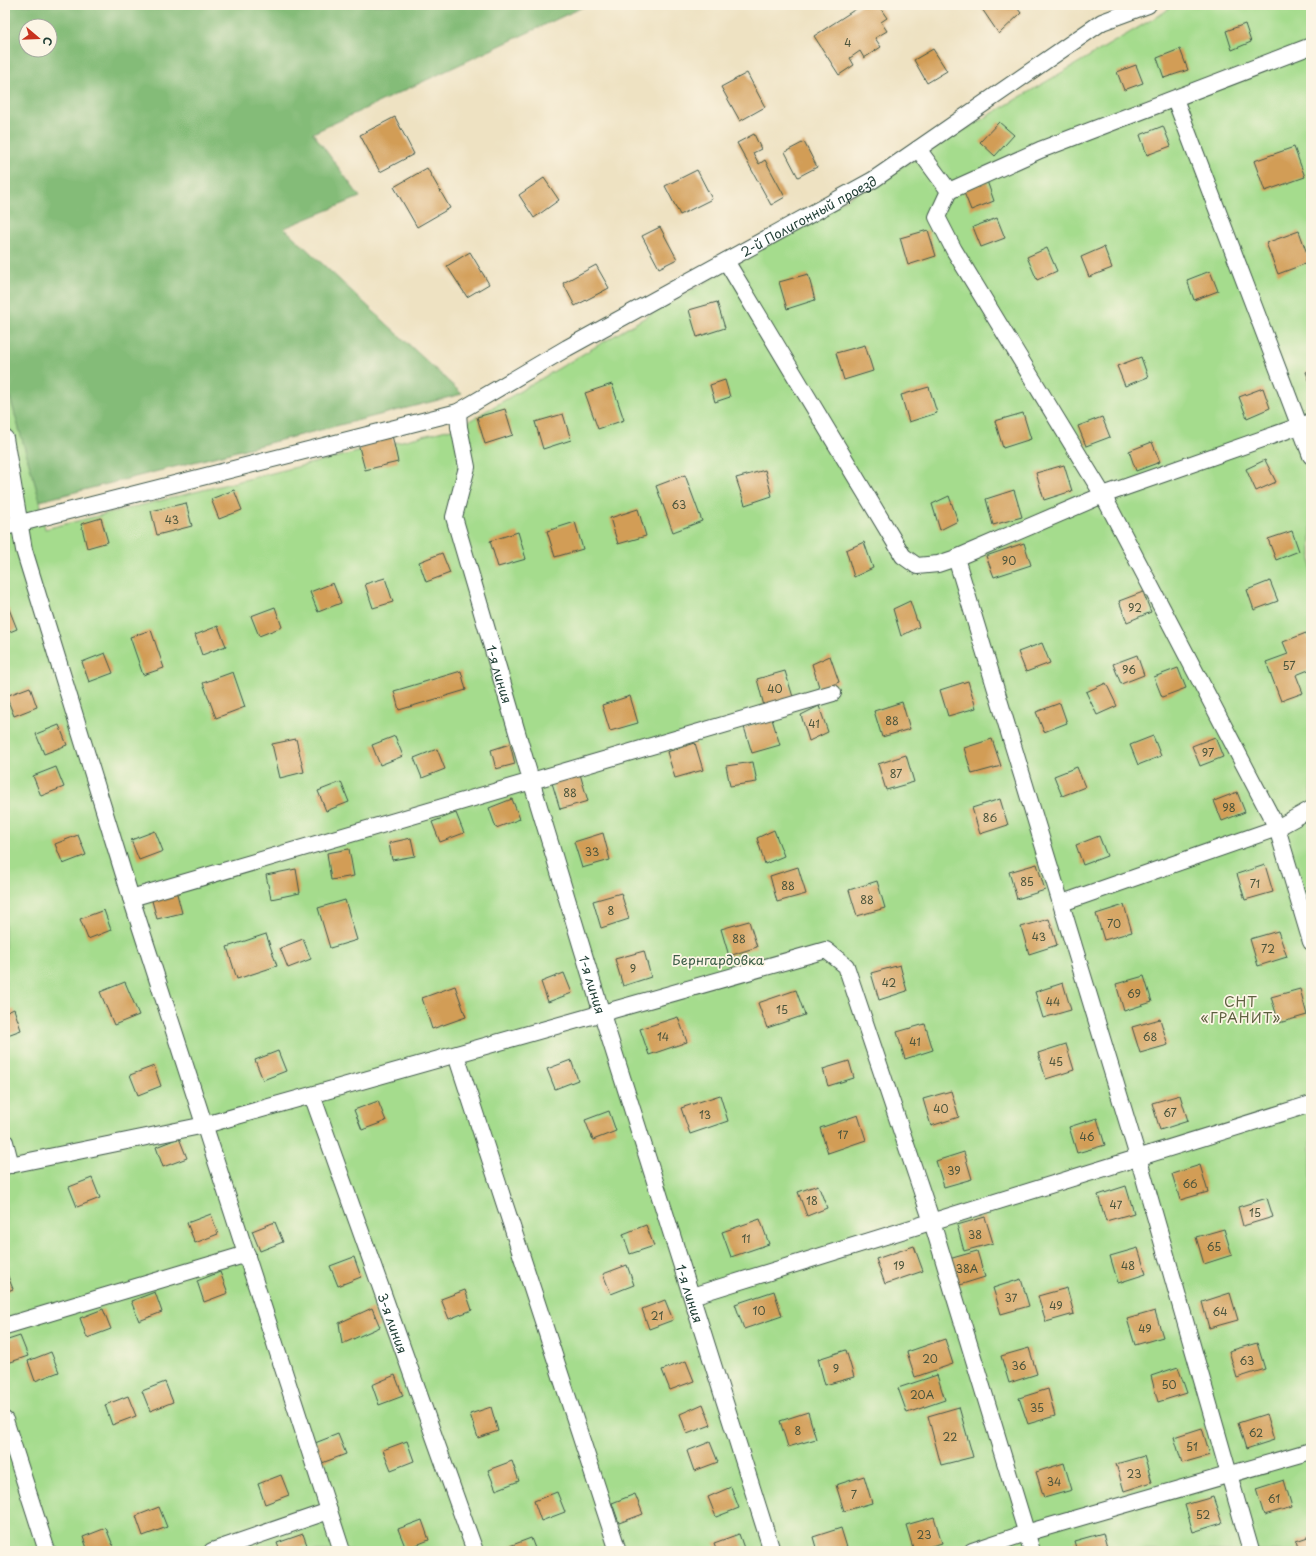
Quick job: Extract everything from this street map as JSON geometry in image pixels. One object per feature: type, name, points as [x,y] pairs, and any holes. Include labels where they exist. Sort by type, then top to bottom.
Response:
[{"type":"street","name":"2-й Полигонный проезд","points":[[12,526],[458,412],[567,348],[873,180],[1102,22],[1148,5]]},
{"type":"street","points":[[1311,46],[1040,150],[949,191],[937,217],[954,250],[1103,496],[1277,828],[1311,942]]},
{"type":"street","points":[[1175,98],[1305,425],[1311,456]]},
{"type":"street","points":[[918,149],[949,191]]},
{"type":"street","points":[[726,261],[903,556],[917,566],[938,564],[956,558],[1103,496],[1305,425]]},
{"type":"street","name":"1-я линия","points":[[458,412],[459,427],[467,467],[454,518],[602,1014],[772,1551]]},
{"type":"street","points":[[5,438],[12,526],[24,550],[131,898],[342,1551]]},
{"type":"street","points":[[956,558],[1138,1157],[1251,1551]]},
{"type":"street","points":[[131,898],[833,693]]},
{"type":"street","points":[[1062,903],[1277,828],[1311,809]]},
{"type":"street","points":[[5,1142],[8,1165],[205,1125],[826,950],[846,966],[932,1222],[1032,1551]]},
{"type":"street","points":[[456,1055],[618,1551]]},
{"type":"street","name":"3-я линия","points":[[312,1095],[475,1551]]},
{"type":"street","points":[[692,1296],[1311,1104]]},
{"type":"street","points":[[5,1326],[246,1254]]},
{"type":"street","points":[[5,1420],[47,1551]]},
{"type":"street","points":[[972,1551],[1026,1533],[1311,1451]]},
{"type":"street","points":[[212,1551],[329,1511]]},
{"type":"green space","points":[[5,5],[587,5],[313,133],[360,197],[284,228],[462,394],[40,501],[5,380]]},
{"type":"green space","name":"Бернгардовка","points":[[1174,5],[1311,5],[1311,1551],[5,1551],[5,380],[40,501],[45,529],[459,427],[1163,13]]},
{"type":"building","points":[[862,5],[878,5],[887,18],[881,22],[887,31],[875,38],[881,47],[864,58],[860,51],[850,58],[854,65],[839,75],[814,36]]},
{"type":"building","points":[[1015,5],[1021,13],[999,34],[980,6]]},
{"type":"building","points":[[1245,24],[1251,42],[1232,50],[1226,31]]},
{"type":"building","points":[[933,49],[947,71],[927,83],[914,60]]},
{"type":"building","points":[[1180,49],[1188,70],[1164,78],[1157,58]]},
{"type":"building","points":[[1136,65],[1143,83],[1124,90],[1117,72]]},
{"type":"building","points":[[747,73],[765,107],[740,121],[721,87]]},
{"type":"building","points":[[395,117],[414,154],[380,172],[360,135]]},
{"type":"building","points":[[999,122],[1014,135],[995,156],[980,142]]},
{"type":"building","points":[[1163,126],[1171,146],[1147,155],[1140,135]]},
{"type":"building","points":[[754,134],[761,149],[753,153],[759,164],[765,160],[785,197],[771,205],[737,143]]},
{"type":"building","points":[[804,142],[817,167],[798,177],[785,152]]},
{"type":"building","points":[[1294,147],[1305,177],[1265,191],[1254,161]]},
{"type":"building","points":[[427,168],[450,208],[417,227],[394,187]]},
{"type":"building","points":[[697,170],[712,199],[680,215],[665,186]]},
{"type":"building","points":[[544,178],[559,200],[534,218],[519,195]]},
{"type":"building","points":[[987,181],[994,201],[971,210],[963,190]]},
{"type":"building","points":[[997,218],[1005,238],[981,247],[973,227]]},
{"type":"building","points":[[660,227],[677,259],[659,268],[642,236]]},
{"type":"building","points":[[928,230],[936,256],[908,265],[900,238]]},
{"type":"building","points":[[1299,231],[1310,262],[1278,274],[1266,243]]},
{"type":"building","points":[[1104,247],[1112,268],[1089,277],[1081,257]]},
{"type":"building","points":[[1047,248],[1057,271],[1037,280],[1027,257]]},
{"type":"building","points":[[470,252],[489,284],[467,297],[447,266]]},
{"type":"building","points":[[596,265],[609,288],[575,306],[563,283]]},
{"type":"building","points":[[1210,271],[1218,291],[1194,300],[1187,280]]},
{"type":"building","points":[[808,274],[815,300],[787,309],[779,282]]},
{"type":"building","points":[[717,302],[725,328],[697,337],[689,310]]},
{"type":"building","points":[[865,345],[873,371],[844,380],[836,353]]},
{"type":"building","points":[[1141,357],[1148,377],[1125,386],[1117,366]]},
{"type":"building","points":[[1311,370],[1311,385],[1306,372]]},
{"type":"building","points":[[725,380],[730,397],[715,402],[710,385]]},
{"type":"building","points":[[612,384],[624,420],[598,429],[585,393]]},
{"type":"building","points":[[929,387],[937,413],[909,422],[901,395]]},
{"type":"building","points":[[1263,388],[1270,408],[1247,418],[1239,397]]},
{"type":"building","points":[[505,409],[513,435],[485,444],[477,417]]},
{"type":"building","points":[[1023,413],[1031,439],[1003,448],[995,421]]},
{"type":"building","points":[[563,414],[571,440],[543,449],[535,422]]},
{"type":"building","points":[[1102,417],[1110,437],[1086,446],[1078,426]]},
{"type":"building","points":[[392,435],[398,462],[365,470],[358,443]]},
{"type":"building","points":[[1152,442],[1160,462],[1136,471],[1129,451]]},
{"type":"building","points":[[1265,460],[1276,482],[1256,491],[1246,469]]},
{"type":"building","points":[[1064,465],[1072,491],[1044,500],[1036,473]]},
{"type":"building","points":[[765,470],[772,496],[745,505],[736,478]]},
{"type":"building","points":[[685,475],[702,521],[673,532],[656,486]]},
{"type":"building","points":[[234,490],[242,510],[219,519],[211,499]]},
{"type":"building","points":[[1014,490],[1022,517],[993,525],[986,499]]},
{"type":"building","points":[[949,496],[958,521],[940,530],[932,504]]},
{"type":"building","points":[[186,503],[192,526],[157,535],[151,511]]},
{"type":"building","points":[[638,509],[646,536],[618,544],[610,518]]},
{"type":"building","points":[[101,518],[108,542],[87,548],[81,524]]},
{"type":"building","points":[[575,522],[583,549],[555,557],[547,531]]},
{"type":"building","points":[[1292,531],[1299,551],[1276,560],[1268,539]]},
{"type":"building","points":[[518,532],[526,559],[498,567],[490,541]]},
{"type":"building","points":[[864,542],[873,568],[854,577],[846,550]]},
{"type":"building","points":[[1024,543],[1031,565],[994,577],[986,556]]},
{"type":"building","points":[[442,553],[450,573],[426,582],[419,562]]},
{"type":"building","points":[[385,578],[393,602],[373,608],[365,584]]},
{"type":"building","points":[[1270,581],[1278,601],[1254,610],[1247,590]]},
{"type":"building","points":[[333,583],[341,603],[318,612],[310,592]]},
{"type":"building","points":[[1143,592],[1151,612],[1127,622],[1119,601]]},
{"type":"building","points":[[910,601],[919,627],[901,636],[893,609]]},
{"type":"building","points":[[275,607],[282,627],[259,636],[251,616]]},
{"type":"building","points":[[9,609],[17,629],[5,634],[5,610]]},
{"type":"building","points":[[218,626],[226,646],[202,655],[195,635]]},
{"type":"building","points":[[151,630],[164,668],[143,675],[130,637]]},
{"type":"building","points":[[1306,633],[1311,646],[1311,669],[1296,675],[1303,693],[1281,701],[1266,662],[1288,654],[1283,642]]},
{"type":"building","points":[[1042,643],[1050,663],[1026,672],[1018,652]]},
{"type":"building","points":[[105,653],[113,673],[89,682],[82,662]]},
{"type":"building","points":[[1137,655],[1144,675],[1121,684],[1113,664]]},
{"type":"building","points":[[830,656],[839,682],[820,690],[812,664]]},
{"type":"building","points":[[1178,668],[1186,688],[1162,697],[1154,677]]},
{"type":"building","points":[[461,671],[466,690],[399,710],[394,691]]},
{"type":"building","points":[[785,671],[793,697],[764,706],[757,679]]},
{"type":"building","points":[[233,672],[245,707],[216,718],[203,683]]},
{"type":"building","points":[[968,681],[976,708],[948,716],[940,690]]},
{"type":"building","points":[[1106,683],[1117,706],[1097,715],[1086,692]]},
{"type":"building","points":[[30,687],[37,707],[14,716],[6,696]]},
{"type":"building","points":[[630,696],[638,723],[610,731],[602,705]]},
{"type":"building","points":[[902,702],[910,729],[882,737],[874,711]]},
{"type":"building","points":[[1060,703],[1067,723],[1044,732],[1036,712]]},
{"type":"building","points":[[819,706],[828,732],[809,741],[801,715]]},
{"type":"building","points":[[772,719],[780,745],[752,753],[744,727]]},
{"type":"building","points":[[59,725],[67,745],[44,754],[36,734]]},
{"type":"building","points":[[395,736],[403,756],[380,765],[372,745]]},
{"type":"building","points":[[1153,736],[1161,756],[1138,765],[1130,745]]},
{"type":"building","points":[[1215,737],[1223,757],[1200,766],[1192,746]]},
{"type":"building","points":[[296,739],[304,772],[280,778],[272,744]]},
{"type":"building","points":[[992,739],[1001,766],[972,774],[964,748]]},
{"type":"building","points":[[695,743],[703,770],[675,778],[667,752]]},
{"type":"building","points":[[510,744],[515,764],[496,769],[491,750]]},
{"type":"building","points":[[437,749],[445,769],[422,778],[414,758]]},
{"type":"building","points":[[906,755],[914,782],[886,790],[878,764]]},
{"type":"building","points":[[753,762],[757,782],[730,786],[726,766]]},
{"type":"building","points":[[56,767],[64,787],[41,796],[33,776]]},
{"type":"building","points":[[1077,767],[1085,787],[1062,796],[1054,776]]},
{"type":"building","points":[[580,774],[588,801],[560,809],[552,783]]},
{"type":"building","points":[[341,782],[349,802],[326,811],[318,791]]},
{"type":"building","points":[[1237,792],[1245,812],[1222,821],[1214,801]]},
{"type":"building","points":[[512,799],[520,819],[496,828],[489,808]]},
{"type":"building","points":[[1000,799],[1008,825],[980,834],[972,808]]},
{"type":"building","points":[[456,813],[464,833],[440,842],[432,822]]},
{"type":"building","points":[[774,830],[784,856],[765,864],[757,838]]},
{"type":"building","points":[[155,831],[163,851],[139,860],[131,840]]},
{"type":"building","points":[[603,833],[610,860],[582,868],[574,842]]},
{"type":"building","points":[[78,835],[86,855],[63,864],[55,844]]},
{"type":"building","points":[[1099,836],[1107,856],[1083,865],[1076,845]]},
{"type":"building","points":[[411,838],[415,856],[392,860],[389,843]]},
{"type":"building","points":[[349,849],[354,876],[331,880],[327,853]]},
{"type":"building","points":[[1037,864],[1045,890],[1017,899],[1009,872]]},
{"type":"building","points":[[1265,865],[1273,892],[1245,900],[1237,874]]},
{"type":"building","points":[[798,867],[806,894],[777,902],[770,876]]},
{"type":"building","points":[[296,869],[300,893],[271,899],[266,875]]},
{"type":"building","points":[[877,881],[885,908],[857,916],[849,890]]},
{"type":"building","points":[[176,890],[182,913],[157,919],[151,897]]},
{"type":"building","points":[[621,893],[629,919],[601,928],[593,901]]},
{"type":"building","points":[[345,900],[357,940],[330,948],[318,908]]},
{"type":"building","points":[[1124,905],[1132,932],[1104,940],[1096,914]]},
{"type":"building","points":[[104,910],[111,930],[88,939],[80,919]]},
{"type":"building","points":[[1049,919],[1057,945],[1029,954],[1021,927]]},
{"type":"building","points":[[749,921],[757,947],[729,956],[721,929]]},
{"type":"building","points":[[1278,931],[1287,957],[1258,966],[1250,939]]},
{"type":"building","points":[[266,934],[277,966],[237,979],[227,947]]},
{"type":"building","points":[[303,939],[311,959],[288,968],[280,948]]},
{"type":"building","points":[[644,951],[651,977],[623,986],[615,959]]},
{"type":"building","points":[[900,965],[907,991],[879,1000],[871,973]]},
{"type":"building","points":[[564,973],[572,993],[548,1002],[541,982]]},
{"type":"building","points":[[1144,976],[1152,1002],[1124,1011],[1116,984]]},
{"type":"building","points":[[125,982],[139,1015],[114,1025],[100,992]]},
{"type":"building","points":[[1063,983],[1071,1010],[1043,1018],[1035,992]]},
{"type":"building","points":[[455,986],[466,1017],[432,1029],[422,998]]},
{"type":"building","points":[[1300,989],[1307,1015],[1279,1023],[1271,997]]},
{"type":"building","points":[[796,990],[805,1015],[767,1028],[758,1003]]},
{"type":"building","points":[[14,1009],[21,1030],[5,1036],[5,1013]]},
{"type":"building","points":[[678,1017],[687,1042],[649,1055],[640,1029]]},
{"type":"building","points":[[1160,1019],[1168,1045],[1140,1053],[1132,1027]]},
{"type":"building","points":[[925,1024],[933,1050],[905,1059],[897,1032]]},
{"type":"building","points":[[1066,1044],[1074,1070],[1046,1079],[1038,1053]]},
{"type":"building","points":[[278,1051],[286,1071],[263,1080],[255,1060]]},
{"type":"building","points":[[571,1060],[578,1080],[555,1089],[547,1069]]},
{"type":"building","points":[[849,1061],[854,1078],[828,1086],[823,1069]]},
{"type":"building","points":[[154,1066],[161,1086],[138,1095],[130,1075]]},
{"type":"building","points":[[951,1091],[959,1117],[931,1126],[923,1099]]},
{"type":"building","points":[[720,1095],[728,1121],[690,1134],[681,1108]]},
{"type":"building","points":[[1180,1095],[1188,1121],[1160,1130],[1152,1103]]},
{"type":"building","points":[[378,1101],[386,1121],[362,1130],[354,1110]]},
{"type":"building","points":[[609,1111],[616,1131],[593,1140],[585,1120]]},
{"type":"building","points":[[858,1115],[866,1140],[828,1153],[820,1128]]},
{"type":"building","points":[[1097,1118],[1105,1145],[1077,1153],[1069,1127]]},
{"type":"building","points":[[179,1138],[187,1158],[163,1167],[156,1147]]},
{"type":"building","points":[[964,1152],[972,1179],[944,1187],[936,1161]]},
{"type":"building","points":[[1200,1165],[1208,1192],[1180,1200],[1172,1174]]},
{"type":"building","points":[[92,1178],[100,1198],[77,1207],[69,1187]]},
{"type":"building","points":[[818,1185],[827,1208],[807,1216],[798,1192]]},
{"type":"building","points":[[1126,1186],[1134,1213],[1106,1221],[1098,1195]]},
{"type":"building","points":[[1267,1198],[1273,1217],[1243,1226],[1238,1207]]},
{"type":"building","points":[[211,1214],[218,1234],[195,1243],[187,1223]]},
{"type":"building","points":[[985,1217],[993,1243],[964,1251],[957,1225]]},
{"type":"building","points":[[760,1219],[769,1244],[731,1257],[722,1232]]},
{"type":"building","points":[[275,1222],[283,1242],[260,1251],[252,1231]]},
{"type":"building","points":[[646,1225],[654,1246],[630,1254],[623,1234]]},
{"type":"building","points":[[1224,1229],[1232,1255],[1204,1264],[1196,1237]]},
{"type":"building","points":[[914,1246],[923,1271],[885,1284],[876,1259]]},
{"type":"building","points":[[1138,1248],[1146,1274],[1118,1283],[1110,1256]]},
{"type":"building","points":[[977,1251],[985,1277],[956,1286],[949,1259]]},
{"type":"building","points":[[354,1257],[361,1277],[338,1286],[330,1266]]},
{"type":"building","points":[[627,1265],[634,1285],[611,1294],[603,1274]]},
{"type":"building","points":[[5,1269],[13,1289],[5,1292]]},
{"type":"building","points":[[220,1272],[228,1293],[204,1302],[197,1281]]},
{"type":"building","points":[[1021,1279],[1029,1306],[1001,1314],[993,1288]]},
{"type":"building","points":[[1067,1288],[1074,1314],[1046,1322],[1038,1296]]},
{"type":"building","points":[[465,1290],[472,1310],[449,1319],[441,1299]]},
{"type":"building","points":[[774,1291],[782,1316],[744,1329],[735,1304]]},
{"type":"building","points":[[155,1292],[162,1312],[139,1321],[131,1301]]},
{"type":"building","points":[[1230,1293],[1238,1320],[1209,1328],[1202,1302]]},
{"type":"building","points":[[665,1300],[673,1320],[649,1329],[642,1309]]},
{"type":"building","points":[[372,1308],[380,1327],[342,1344],[339,1323]]},
{"type":"building","points":[[103,1309],[111,1329],[87,1338],[80,1318]]},
{"type":"building","points":[[1155,1311],[1163,1337],[1135,1345],[1127,1319]]},
{"type":"building","points":[[20,1336],[28,1356],[5,1364],[5,1341]]},
{"type":"building","points":[[945,1339],[953,1364],[915,1377],[907,1352]]},
{"type":"building","points":[[1257,1343],[1265,1369],[1237,1378],[1229,1351]]},
{"type":"building","points":[[1029,1348],[1037,1374],[1009,1383],[1001,1356]]},
{"type":"building","points":[[846,1350],[854,1377],[825,1385],[818,1359]]},
{"type":"building","points":[[51,1352],[59,1372],[35,1381],[28,1361]]},
{"type":"building","points":[[686,1361],[694,1381],[670,1390],[662,1370]]},
{"type":"building","points":[[1178,1367],[1187,1393],[1158,1402],[1151,1376]]},
{"type":"building","points":[[395,1375],[403,1396],[379,1405],[372,1385]]},
{"type":"building","points":[[937,1375],[945,1400],[907,1413],[898,1388]]},
{"type":"building","points":[[165,1382],[173,1402],[150,1411],[142,1391]]},
{"type":"building","points":[[1048,1389],[1055,1416],[1028,1424],[1019,1398]]},
{"type":"building","points":[[128,1396],[136,1416],[112,1425],[105,1405]]},
{"type":"building","points":[[703,1404],[711,1425],[687,1434],[680,1414]]},
{"type":"building","points":[[491,1407],[498,1431],[478,1438],[470,1414]]},
{"type":"building","points":[[959,1407],[973,1457],[941,1465],[928,1416]]},
{"type":"building","points":[[808,1412],[816,1439],[788,1447],[780,1421]]},
{"type":"building","points":[[1266,1414],[1274,1440],[1246,1449],[1238,1423]]},
{"type":"building","points":[[1202,1428],[1210,1455],[1182,1463],[1174,1437]]},
{"type":"building","points":[[338,1434],[346,1454],[322,1463],[315,1443]]},
{"type":"building","points":[[407,1441],[414,1461],[391,1470],[383,1450]]},
{"type":"building","points":[[710,1442],[718,1462],[694,1471],[687,1451]]},
{"type":"building","points":[[1144,1456],[1152,1482],[1124,1491],[1116,1464]]},
{"type":"building","points":[[512,1461],[519,1481],[496,1490],[488,1470]]},
{"type":"building","points":[[1064,1463],[1072,1490],[1044,1498],[1036,1472]]},
{"type":"building","points":[[281,1475],[289,1495],[265,1504],[258,1484]]},
{"type":"building","points":[[864,1476],[872,1503],[844,1511],[836,1485]]},
{"type":"building","points":[[1284,1480],[1292,1507],[1264,1515],[1256,1489]]},
{"type":"building","points":[[731,1487],[739,1508],[716,1517],[708,1497]]},
{"type":"building","points":[[557,1492],[565,1512],[541,1521],[534,1501]]},
{"type":"building","points":[[635,1494],[643,1514],[619,1523],[612,1503]]},
{"type":"building","points":[[1213,1497],[1222,1523],[1193,1532],[1185,1505]]},
{"type":"building","points":[[159,1507],[167,1527],[143,1536],[136,1516]]},
{"type":"building","points":[[934,1517],[942,1543],[914,1551],[906,1525]]},
{"type":"building","points":[[422,1520],[429,1540],[406,1549],[398,1529]]},
{"type":"building","points":[[106,1528],[114,1548],[106,1551],[88,1551],[83,1537]]},
{"type":"building","points":[[841,1528],[848,1551],[817,1551],[813,1537]]},
{"type":"building","points":[[1103,1533],[1108,1551],[1077,1551],[1074,1541]]},
{"type":"building","points":[[303,1534],[307,1545],[302,1547],[303,1551],[280,1551],[277,1543]]},
{"type":"building","points":[[739,1534],[745,1551],[717,1551],[714,1543]]},
{"type":"building","points":[[1311,1536],[1311,1551],[1299,1551],[1296,1541]]},
{"type":"building","points":[[531,1538],[536,1551],[509,1551],[507,1547]]},
{"type":"district","name":"СНТ «ГРАНИТ»","points":[[1241,1010]]}]
